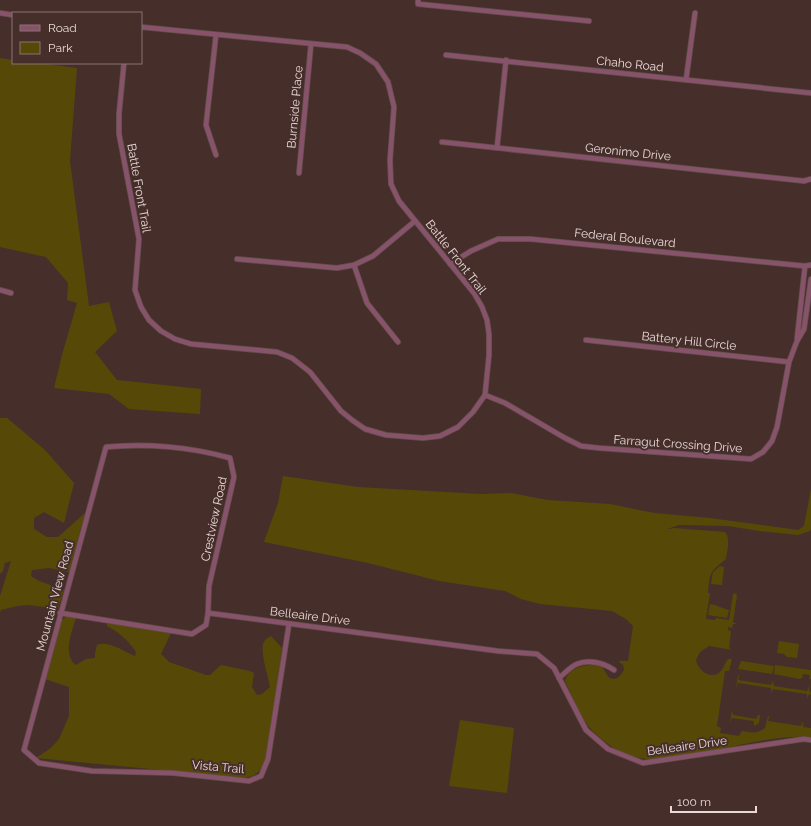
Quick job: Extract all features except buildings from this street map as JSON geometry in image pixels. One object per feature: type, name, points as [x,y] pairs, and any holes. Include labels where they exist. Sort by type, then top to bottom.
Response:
[{"type":"street","points":[[418,2],[589,21]]},
{"type":"street","points":[[0,13],[12,15]]},
{"type":"street","points":[[686,80],[695,13]]},
{"type":"street","name":"Battle Front Trail","points":[[124,64],[119,114],[119,134],[139,239],[135,290],[140,307],[149,320],[161,331],[174,339],[191,344],[277,352],[292,358],[310,372],[342,411],[365,429],[386,435],[423,438],[440,436],[458,427],[473,412],[485,395],[489,355],[487,320],[474,293],[399,201],[391,184],[390,160],[394,107],[388,82],[376,64],[360,53],[347,48],[142,27]]},
{"type":"street","points":[[216,35],[206,125],[216,155]]},
{"type":"street","name":"Burnside Place","points":[[298,173],[311,44]]},
{"type":"street","name":"Chaho Road","points":[[446,55],[506,60],[811,93]]},
{"type":"street","points":[[497,148],[506,60]]},
{"type":"street","name":"Geronimo Drive","points":[[442,142],[804,181],[811,179]]},
{"type":"street","points":[[237,259],[337,268],[354,265],[372,256],[415,221]]},
{"type":"street","name":"Federal Boulevard","points":[[450,264],[470,251],[498,239],[530,239],[805,266],[811,265]]},
{"type":"street","points":[[354,265],[367,303],[398,342]]},
{"type":"street","name":"Farragut Crossing Drive","points":[[797,340],[805,266]]},
{"type":"street","name":"Federal Boulevard","points":[[805,266],[811,270]]},
{"type":"street","name":"Farragut Crossing Drive","points":[[485,395],[505,403],[581,446],[751,459],[763,452],[772,441],[777,427],[789,362],[797,340],[804,329],[811,279]]},
{"type":"street","points":[[0,290],[11,292]]},
{"type":"street","points":[[802,294],[809,295]]},
{"type":"street","name":"Battery Hill Circle","points":[[586,340],[789,362]]},
{"type":"street","name":"Mountain View Road","points":[[24,750],[106,447]]},
{"type":"street","name":"Crestview Road","points":[[106,447],[169,447],[213,453],[230,458],[234,476],[209,586],[208,614]]},
{"type":"street","points":[[60,613],[192,634],[206,625],[208,614]]},
{"type":"street","name":"Belleaire Drive","points":[[208,614],[498,651],[537,654],[554,668],[586,730],[608,749],[643,763],[804,739],[811,740]]},
{"type":"street","name":"Vista Trail","points":[[24,750],[38,763],[92,771],[173,774],[249,780],[261,776],[268,759],[289,624]]},
{"type":"street","points":[[559,678],[577,664],[586,662],[599,662],[614,670]]},
{"type":"green space","points":[[0,58],[12,60],[12,64],[47,64],[77,68],[70,161],[89,306],[109,302],[117,331],[95,352],[117,380],[201,389],[200,414],[129,409],[109,394],[54,388],[77,303],[67,300],[68,283],[46,257],[0,247]]},
{"type":"green space","points":[[0,418],[7,418],[45,450],[74,483],[64,523],[44,512],[34,518],[34,529],[47,537],[58,537],[85,513],[69,572],[49,568],[32,570],[31,576],[39,581],[64,590],[58,609],[29,605],[1,610],[0,613],[0,596],[11,561],[5,563],[3,571],[0,574]]},
{"type":"green space","points":[[283,476],[358,487],[481,494],[511,493],[547,500],[610,504],[654,513],[710,518],[798,530],[804,526],[811,489],[811,529],[810,531],[798,535],[728,526],[679,525],[667,529],[674,528],[725,532],[728,538],[726,559],[711,573],[706,619],[715,620],[716,618],[729,620],[733,594],[737,593],[733,622],[737,624],[733,624],[732,628],[728,627],[728,630],[731,631],[729,648],[733,650],[709,646],[700,652],[696,660],[702,671],[710,675],[714,675],[721,671],[728,659],[732,659],[729,671],[725,671],[717,726],[721,728],[720,733],[739,736],[742,731],[751,733],[757,732],[765,728],[769,716],[768,721],[801,726],[803,721],[803,727],[811,728],[811,737],[769,739],[663,759],[640,758],[625,754],[600,738],[589,727],[585,722],[565,681],[571,672],[586,665],[602,666],[609,678],[612,679],[617,678],[621,674],[624,669],[623,665],[618,661],[628,661],[633,626],[626,619],[612,611],[540,604],[521,599],[505,591],[439,581],[368,563],[264,542],[278,503]]},
{"type":"green space","points":[[720,566],[724,567],[722,585],[711,584],[713,572]]},
{"type":"green space","points":[[710,604],[729,610],[727,618],[708,615]]},
{"type":"green space","points":[[67,616],[76,618],[69,643],[69,649],[72,661],[76,665],[86,659],[95,658],[97,645],[102,644],[111,645],[135,656],[136,652],[130,644],[120,634],[107,626],[107,623],[171,633],[161,654],[169,662],[206,675],[210,675],[221,665],[250,671],[254,673],[252,687],[257,695],[262,694],[270,687],[264,660],[263,644],[271,636],[282,648],[268,752],[265,762],[258,773],[244,778],[36,758],[51,748],[59,739],[69,716],[69,687],[45,679],[60,623]]},
{"type":"green space","points":[[779,641],[799,644],[797,658],[787,657],[784,654],[777,653]]},
{"type":"green space","points":[[741,661],[774,666],[772,674],[738,669]]},
{"type":"green space","points":[[775,665],[811,670],[811,679],[809,679],[810,675],[803,674],[802,678],[800,679],[774,674]]},
{"type":"green space","points":[[738,675],[738,680],[771,685],[773,681],[774,686],[807,691],[809,686],[811,695],[809,694],[807,699],[807,694],[773,689],[771,693],[771,688],[738,683],[736,688]]},
{"type":"green space","points":[[732,710],[733,715],[756,719],[758,715],[760,715],[759,723],[754,726],[754,721],[732,718],[730,723]]},
{"type":"green space","points":[[460,720],[514,728],[507,793],[449,786]]}]
